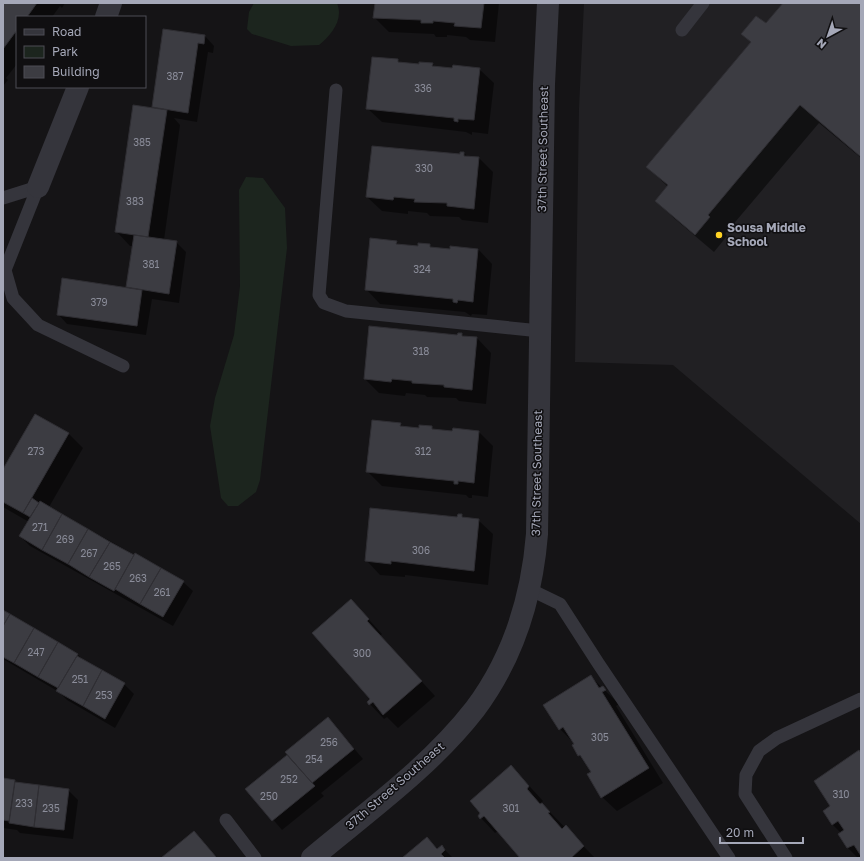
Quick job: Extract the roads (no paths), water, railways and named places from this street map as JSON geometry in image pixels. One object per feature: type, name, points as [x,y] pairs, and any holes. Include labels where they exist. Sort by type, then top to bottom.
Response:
[{"type":"street","points":[[106,16],[111,3]]},
{"type":"street","name":"37th Street Southeast","points":[[312,858],[422,765],[446,742],[475,708],[504,660],[518,625],[529,589],[537,534],[544,84],[548,3]]},
{"type":"street","points":[[38,187],[78,88]]},
{"type":"lane","points":[[682,30],[703,3]]},
{"type":"lane","points":[[336,90],[319,295],[324,303],[346,311],[540,331]]},
{"type":"lane","points":[[3,198],[38,187]]},
{"type":"lane","points":[[38,187],[5,270],[13,298],[38,326],[123,366]]},
{"type":"lane","points":[[529,589],[560,604],[729,858]]},
{"type":"lane","points":[[786,858],[745,794],[746,775],[759,751],[777,738],[861,699]]},
{"type":"lane","points":[[226,820],[256,858]]},
{"type":"place","name":"Sousa Middle School","points":[[719,235]]}]
